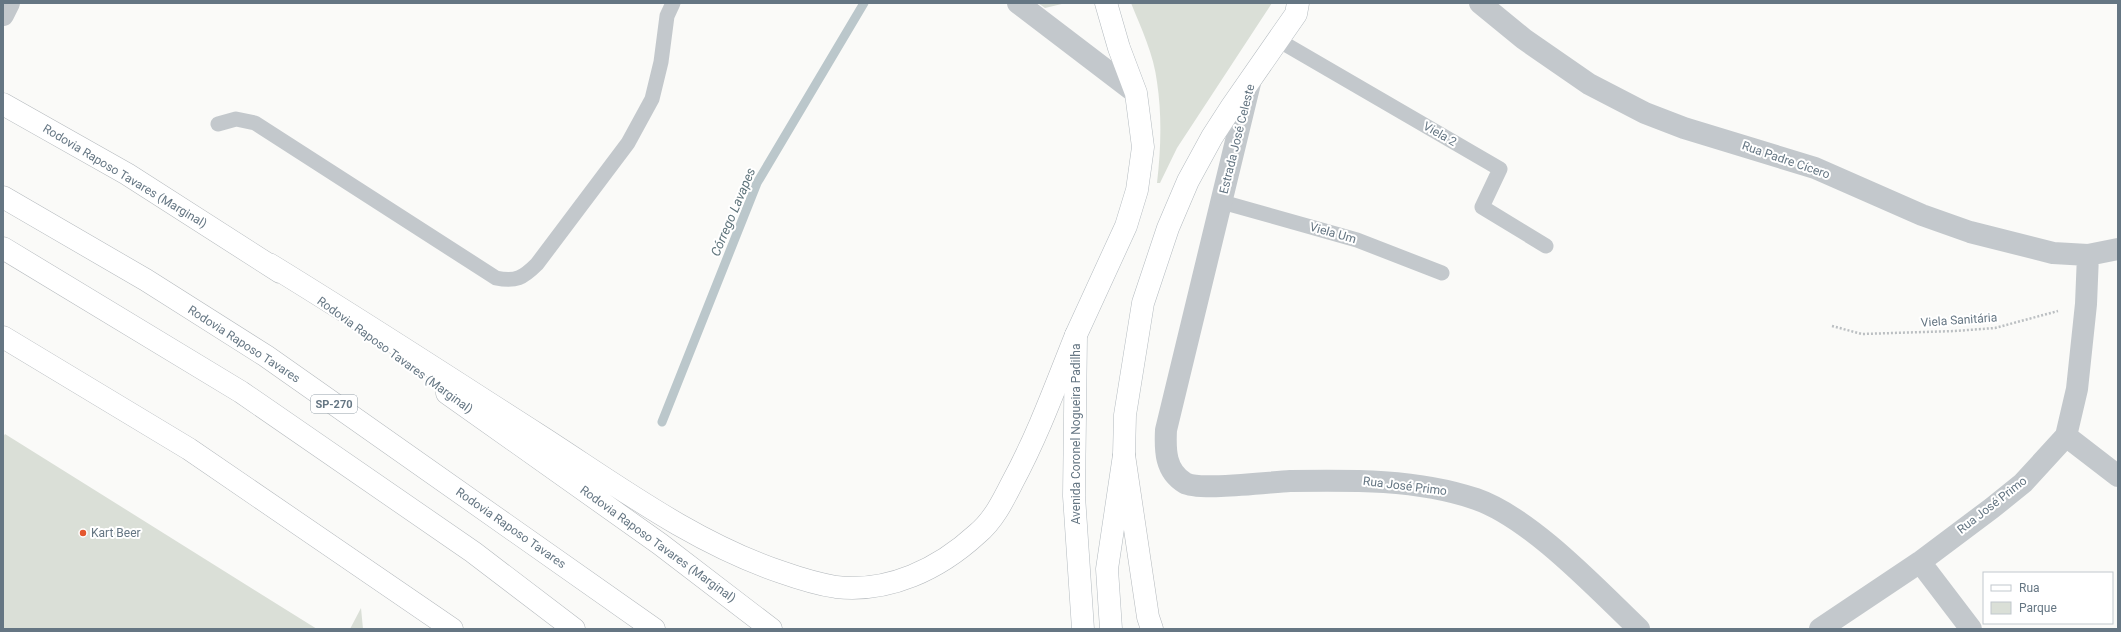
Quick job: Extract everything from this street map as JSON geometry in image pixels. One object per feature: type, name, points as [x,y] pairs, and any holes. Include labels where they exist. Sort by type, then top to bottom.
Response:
[{"type":"main road","points":[[269,264],[381,333],[657,512],[729,551],[766,567],[800,579],[836,587],[861,587],[890,583],[920,574],[954,553],[980,532],[1000,505],[1022,466],[1076,335],[1126,226],[1137,190],[1143,147],[1136,93],[1119,48],[1106,3]]},
{"type":"main road","points":[[1252,78],[1300,7]]},
{"type":"main road","name":"Estrada José Celeste","points":[[1124,455],[1125,415],[1143,303],[1168,228],[1188,181],[1212,137],[1252,78]]},
{"type":"main road","name":"Rodovia Raposo Tavares (Marginal)","points":[[3,104],[127,174],[269,264],[380,345],[660,544],[771,629]]},
{"type":"main road","name":"Rodovia Raposo Tavares","points":[[3,197],[146,280],[266,356],[654,629]]},
{"type":"main road","points":[[3,248],[241,392],[473,552],[574,629]]},
{"type":"main road","name":"Avenida Coronel Nogueira Padilha","points":[[1076,335],[1074,496],[1083,629]]},
{"type":"main road","points":[[3,336],[189,449],[452,629]]},
{"type":"main road","points":[[1111,629],[1107,569],[1124,455]]},
{"type":"main road","points":[[1124,455],[1148,618],[1152,629]]},
{"type":"street","points":[[3,15],[9,3]]},
{"type":"street","points":[[1018,3],[1136,93]]},
{"type":"street","name":"Rua Padre Cícero","points":[[1480,3],[1524,39],[1588,84],[1645,114],[1684,128],[1815,168],[1922,215],[1970,232],[2053,253],[2088,255],[2118,249]]},
{"type":"street","name":"Estrada José Celeste","points":[[1174,475],[1167,464],[1166,430],[1252,78]]},
{"type":"street","name":"Rua José Primo","points":[[1820,629],[1920,562],[2023,483],[2066,436],[2077,389],[2086,304],[2088,255]]},
{"type":"street","points":[[2066,436],[2118,476]]},
{"type":"street","name":"Rua José Primo","points":[[1174,475],[1186,484],[1205,486],[1289,481],[1363,481],[1432,487],[1478,500],[1502,512],[1534,534],[1639,629]]},
{"type":"street","points":[[1920,562],[1971,629]]},
{"type":"lane","points":[[218,124],[236,119],[255,123],[496,278],[509,280],[519,278],[537,264],[628,143],[652,99],[661,62],[667,16],[673,3]]},
{"type":"lane","name":"Viela 2","points":[[1278,40],[1500,169],[1482,207],[1546,246]]},
{"type":"lane","name":"Viela Um","points":[[1222,202],[1357,240],[1442,273]]},
{"type":"path","name":"Viela Sanitária","points":[[1832,326],[1862,334],[1995,328],[2086,304]]},
{"type":"green space","points":[[1038,3],[1066,3],[1045,8]]},
{"type":"green space","points":[[1131,3],[1272,3],[1177,148],[1160,183],[1157,183],[1160,145],[1159,94],[1153,62],[1147,42]]},
{"type":"green space","name":"Kart Beer","points":[[5,434],[317,629],[3,629],[3,437]]},
{"type":"green space","points":[[361,608],[363,629],[350,629]]},
{"type":"waterway","name":"Córrego Lavapes","points":[[662,422],[757,183],[864,3]]},
{"type":"place","name":"Kart Beer","points":[[83,533]]}]
